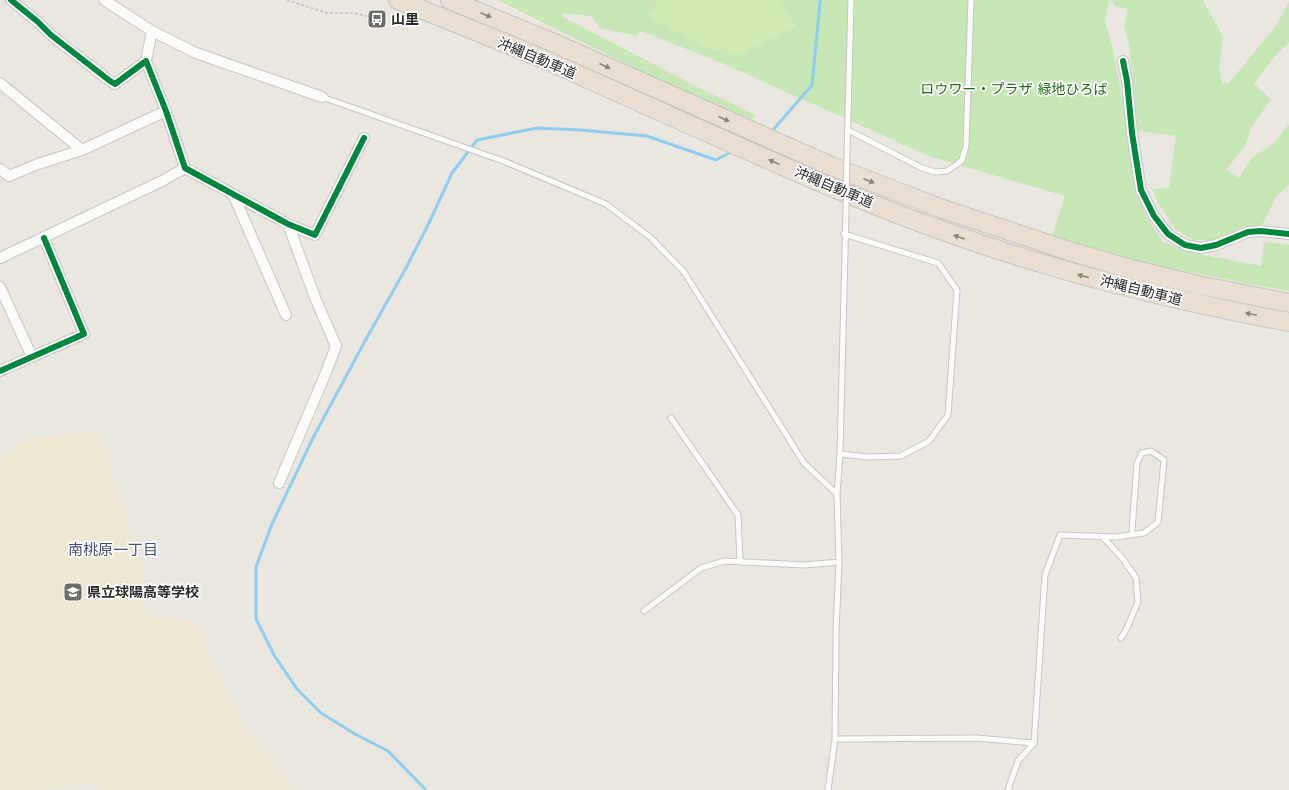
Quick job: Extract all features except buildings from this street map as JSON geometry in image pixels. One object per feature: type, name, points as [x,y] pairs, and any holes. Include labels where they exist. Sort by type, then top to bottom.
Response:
[{"type":"highway","name":"沖縄自動車道","points":[[398,0],[546,60],[826,185],[936,229],[1063,270],[1122,286],[1185,301],[1289,322]]},
{"type":"highway","name":"沖縄自動車道","points":[[450,0],[554,43],[831,166],[943,209],[1069,251],[1131,269],[1198,285],[1289,303]]},
{"type":"street","points":[[11,0],[38,22],[51,35],[115,84],[146,61]]},
{"type":"street","points":[[104,0],[152,31],[196,53],[322,97]]},
{"type":"street","points":[[152,31],[146,61],[166,111],[184,168],[288,224],[315,235],[364,138]]},
{"type":"street","points":[[1123,61],[1141,190],[1154,216],[1168,234],[1185,245],[1201,248],[1216,245],[1248,232],[1261,231],[1289,234]]},
{"type":"street","points":[[0,83],[82,150]]},
{"type":"street","points":[[0,169],[9,176],[38,164],[82,150],[166,111]]},
{"type":"street","points":[[0,258],[162,181],[184,168]]},
{"type":"street","points":[[233,194],[286,315]]},
{"type":"street","points":[[279,483],[336,346],[316,300],[288,224]]},
{"type":"street","points":[[0,371],[84,334],[44,238]]},
{"type":"street","points":[[0,287],[32,357]]},
{"type":"lane","points":[[828,790],[836,739],[836,632],[838,562],[837,494],[840,454],[844,234],[846,212],[851,0]]},
{"type":"lane","points":[[848,130],[922,168],[935,172],[947,171],[962,160],[966,146],[971,0]]},
{"type":"lane","points":[[322,97],[506,162],[606,204],[650,237],[684,272],[804,463],[837,494]]},
{"type":"lane","points":[[840,454],[868,457],[901,456],[929,441],[948,415],[957,290],[938,262],[844,234]]},
{"type":"lane","points":[[671,418],[738,515],[740,562]]},
{"type":"lane","points":[[1008,790],[1018,761],[1034,744],[1045,575],[1060,535],[1116,537],[1144,533],[1158,522],[1164,460],[1152,451],[1142,453],[1137,463],[1132,531]]},
{"type":"lane","points":[[1103,537],[1123,559],[1136,578],[1138,602],[1121,638]]},
{"type":"lane","points":[[644,611],[701,568],[725,561],[804,565],[838,562]]},
{"type":"lane","points":[[836,739],[976,738],[1034,744]]},
{"type":"path","points":[[287,0],[327,13],[354,13],[377,19]]},
{"type":"shaded area","name":"県立球陽高等学校","points":[[99,432],[144,569],[146,615],[198,622],[210,658],[245,728],[295,790],[100,790],[92,783],[31,790],[0,790],[0,456],[33,437]]},
{"type":"green space","name":"ロウワー・プラザ 緑地ひろば","points":[[498,0],[1109,0],[1105,22],[1112,45],[1125,111],[1132,172],[1146,216],[1163,242],[1194,253],[1261,266],[1264,242],[1289,245],[1289,291],[1145,263],[1052,236],[1065,196],[929,156],[722,63],[641,31],[637,36],[600,28],[591,16],[563,13],[563,17],[703,90],[756,115],[752,119],[689,95]]},
{"type":"green space","points":[[659,0],[780,0],[796,26],[740,55],[705,48],[648,17]]},
{"type":"green space","points":[[1110,0],[1203,0],[1223,37],[1219,68],[1222,84],[1229,83],[1276,26],[1289,2],[1289,43],[1274,57],[1254,84],[1271,99],[1251,128],[1245,146],[1226,170],[1239,178],[1251,159],[1274,143],[1289,124],[1289,185],[1276,197],[1262,225],[1242,228],[1219,240],[1193,240],[1175,229],[1160,206],[1152,189],[1169,188],[1176,136],[1138,131],[1129,44],[1124,26],[1128,9],[1117,7]]},
{"type":"waterway","points":[[772,131],[812,85],[820,0]]},
{"type":"waterway","points":[[426,790],[388,751],[355,734],[321,713],[297,689],[274,655],[256,619],[256,567],[272,524],[314,436],[406,268],[452,173],[477,140],[537,128],[581,130],[647,136],[716,160],[729,153]]},
{"type":"cycle path","points":[[11,0],[38,22],[51,35],[115,84],[146,61],[166,111],[185,168],[288,224],[315,235],[364,138]]},
{"type":"cycle path","points":[[1123,61],[1141,190],[1154,216],[1168,234],[1185,245],[1201,248],[1216,245],[1248,232],[1261,231],[1289,234]]},
{"type":"cycle path","points":[[0,371],[84,334],[44,238]]},
{"type":"place","name":"山里","points":[[377,19]]},
{"type":"place","name":"県立球陽高等学校","points":[[73,592]]},
{"type":"district","name":"南桃原一丁目","points":[[113,550]]}]
